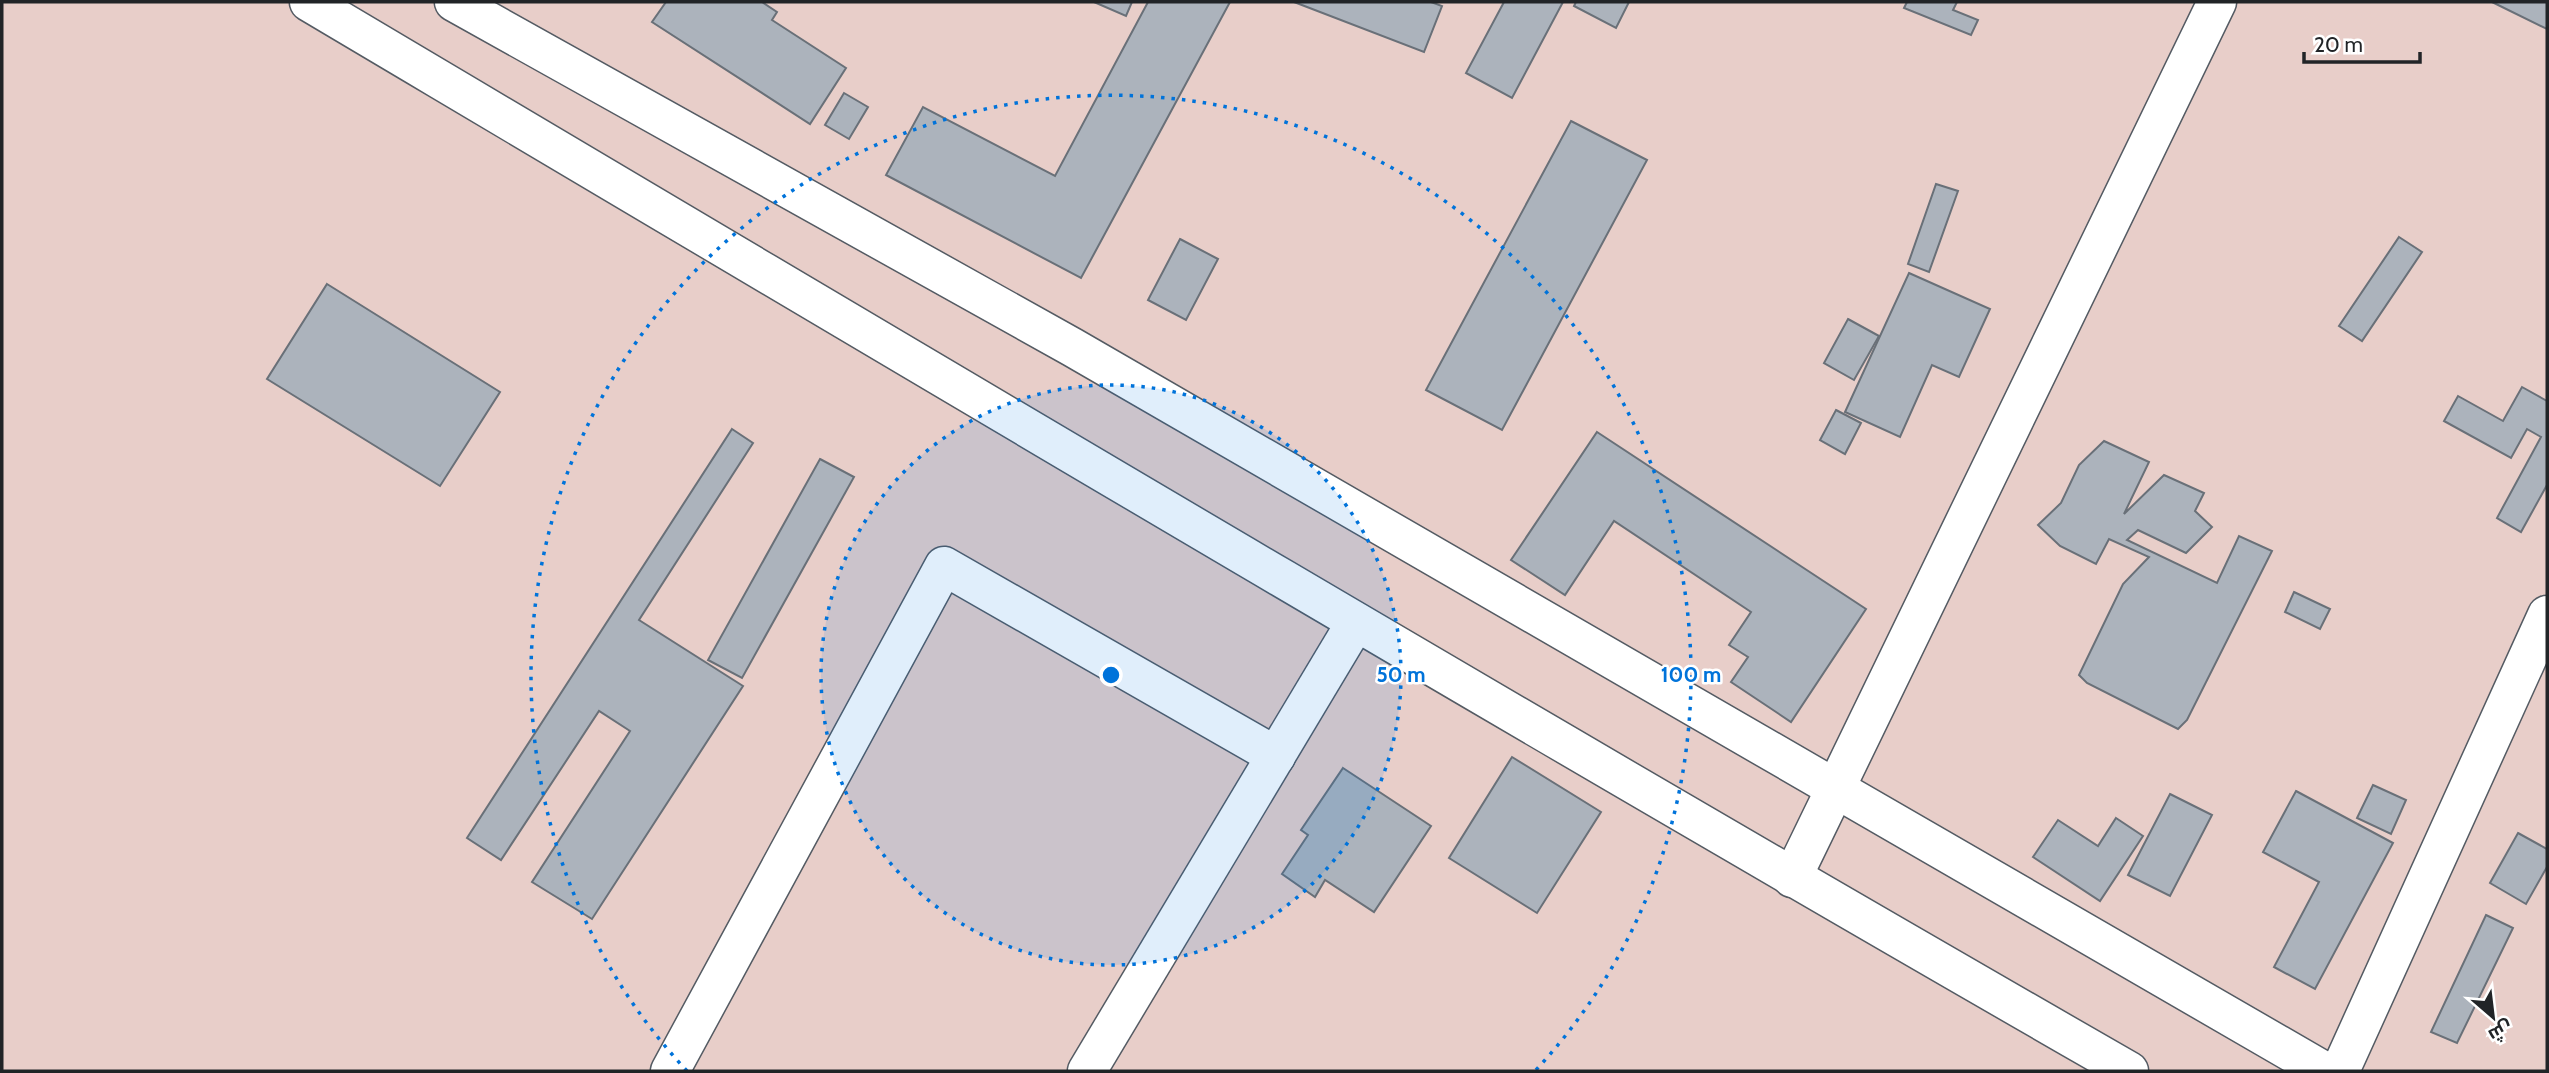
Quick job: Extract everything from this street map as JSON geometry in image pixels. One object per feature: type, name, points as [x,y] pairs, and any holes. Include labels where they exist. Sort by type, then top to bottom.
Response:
[{"type":"street","points":[[309,2],[1356,622],[1792,878],[2129,1071]]},
{"type":"street","points":[[454,2],[1072,347],[2325,1071]]},
{"type":"street","points":[[1792,878],[2217,2]]},
{"type":"street","points":[[670,1071],[944,566],[1276,756]]},
{"type":"street","points":[[2340,1071],[2547,615]]},
{"type":"street","points":[[1087,1071],[1356,622]]},
{"type":"shaded area","points":[[2,2],[2547,2],[2547,1071],[2,1071]]},
{"type":"building","points":[[666,2],[762,2],[777,12],[772,20],[846,68],[810,124],[652,22]]},
{"type":"building","points":[[1094,2],[1132,2],[1126,16]]},
{"type":"building","points":[[1148,2],[1230,2],[1081,278],[886,175],[923,107],[1055,176]]},
{"type":"building","points":[[1294,2],[1431,2],[1442,6],[1424,52]]},
{"type":"building","points":[[1504,2],[1563,2],[1512,98],[1466,73]]},
{"type":"building","points":[[1576,2],[1629,2],[1616,28],[1574,6]]},
{"type":"building","points":[[1907,2],[1957,2],[1953,10],[1978,20],[1971,35],[1904,8]]},
{"type":"building","points":[[2492,2],[2547,2],[2547,29]]},
{"type":"building","points":[[844,93],[868,107],[849,139],[825,125]]},
{"type":"building","points":[[1571,121],[1647,160],[1502,430],[1426,390]]},
{"type":"building","points":[[1936,184],[1958,191],[1929,272],[1908,264]]},
{"type":"building","points":[[2399,237],[2422,252],[2362,341],[2339,326]]},
{"type":"building","points":[[1180,239],[1218,259],[1186,320],[1148,300]]},
{"type":"building","points":[[1909,273],[1990,309],[1959,377],[1932,365],[1900,437],[1845,412]]},
{"type":"building","points":[[327,284],[500,392],[440,486],[267,379]]},
{"type":"building","points":[[1848,319],[1879,336],[1854,380],[1824,363]]},
{"type":"building","points":[[2522,387],[2547,401],[2547,485],[2521,532],[2497,518],[2541,437],[2527,429],[2511,458],[2444,421],[2458,396],[2503,421]]},
{"type":"building","points":[[1836,410],[1861,423],[1845,454],[1820,440]]},
{"type":"building","points":[[732,429],[753,443],[639,620],[743,686],[592,919],[532,882],[630,731],[599,711],[501,860],[467,838]]},
{"type":"building","points":[[1597,432],[1866,609],[1791,722],[1731,682],[1748,657],[1729,645],[1751,612],[1614,521],[1565,595],[1511,560]]},
{"type":"building","points":[[2104,441],[2149,462],[2124,514],[2164,475],[2204,493],[2195,511],[2212,527],[2186,553],[2138,530],[2127,540],[2217,583],[2239,536],[2272,551],[2187,720],[2178,729],[2087,683],[2079,675],[2123,584],[2149,557],[2109,539],[2096,564],[2060,546],[2038,525],[2061,503],[2079,465]]},
{"type":"building","points":[[820,459],[854,477],[742,678],[708,660]]},
{"type":"building","points":[[2294,592],[2330,609],[2320,629],[2285,612]]},
{"type":"building","points":[[1512,757],[1601,812],[1537,913],[1449,858]]},
{"type":"building","points":[[1343,768],[1431,826],[1374,912],[1325,880],[1315,897],[1282,874],[1308,835],[1301,830]]},
{"type":"building","points":[[2373,785],[2406,800],[2391,834],[2357,818]]},
{"type":"building","points":[[2296,791],[2393,843],[2315,989],[2274,967],[2319,882],[2263,852]]},
{"type":"building","points":[[2170,794],[2212,815],[2170,896],[2128,875]]},
{"type":"building","points":[[2116,818],[2143,836],[2100,901],[2033,857],[2058,820],[2098,846]]},
{"type":"building","points":[[2518,833],[2547,849],[2547,867],[2526,904],[2490,883]]},
{"type":"building","points":[[2486,915],[2513,928],[2457,1043],[2431,1032]]}]
